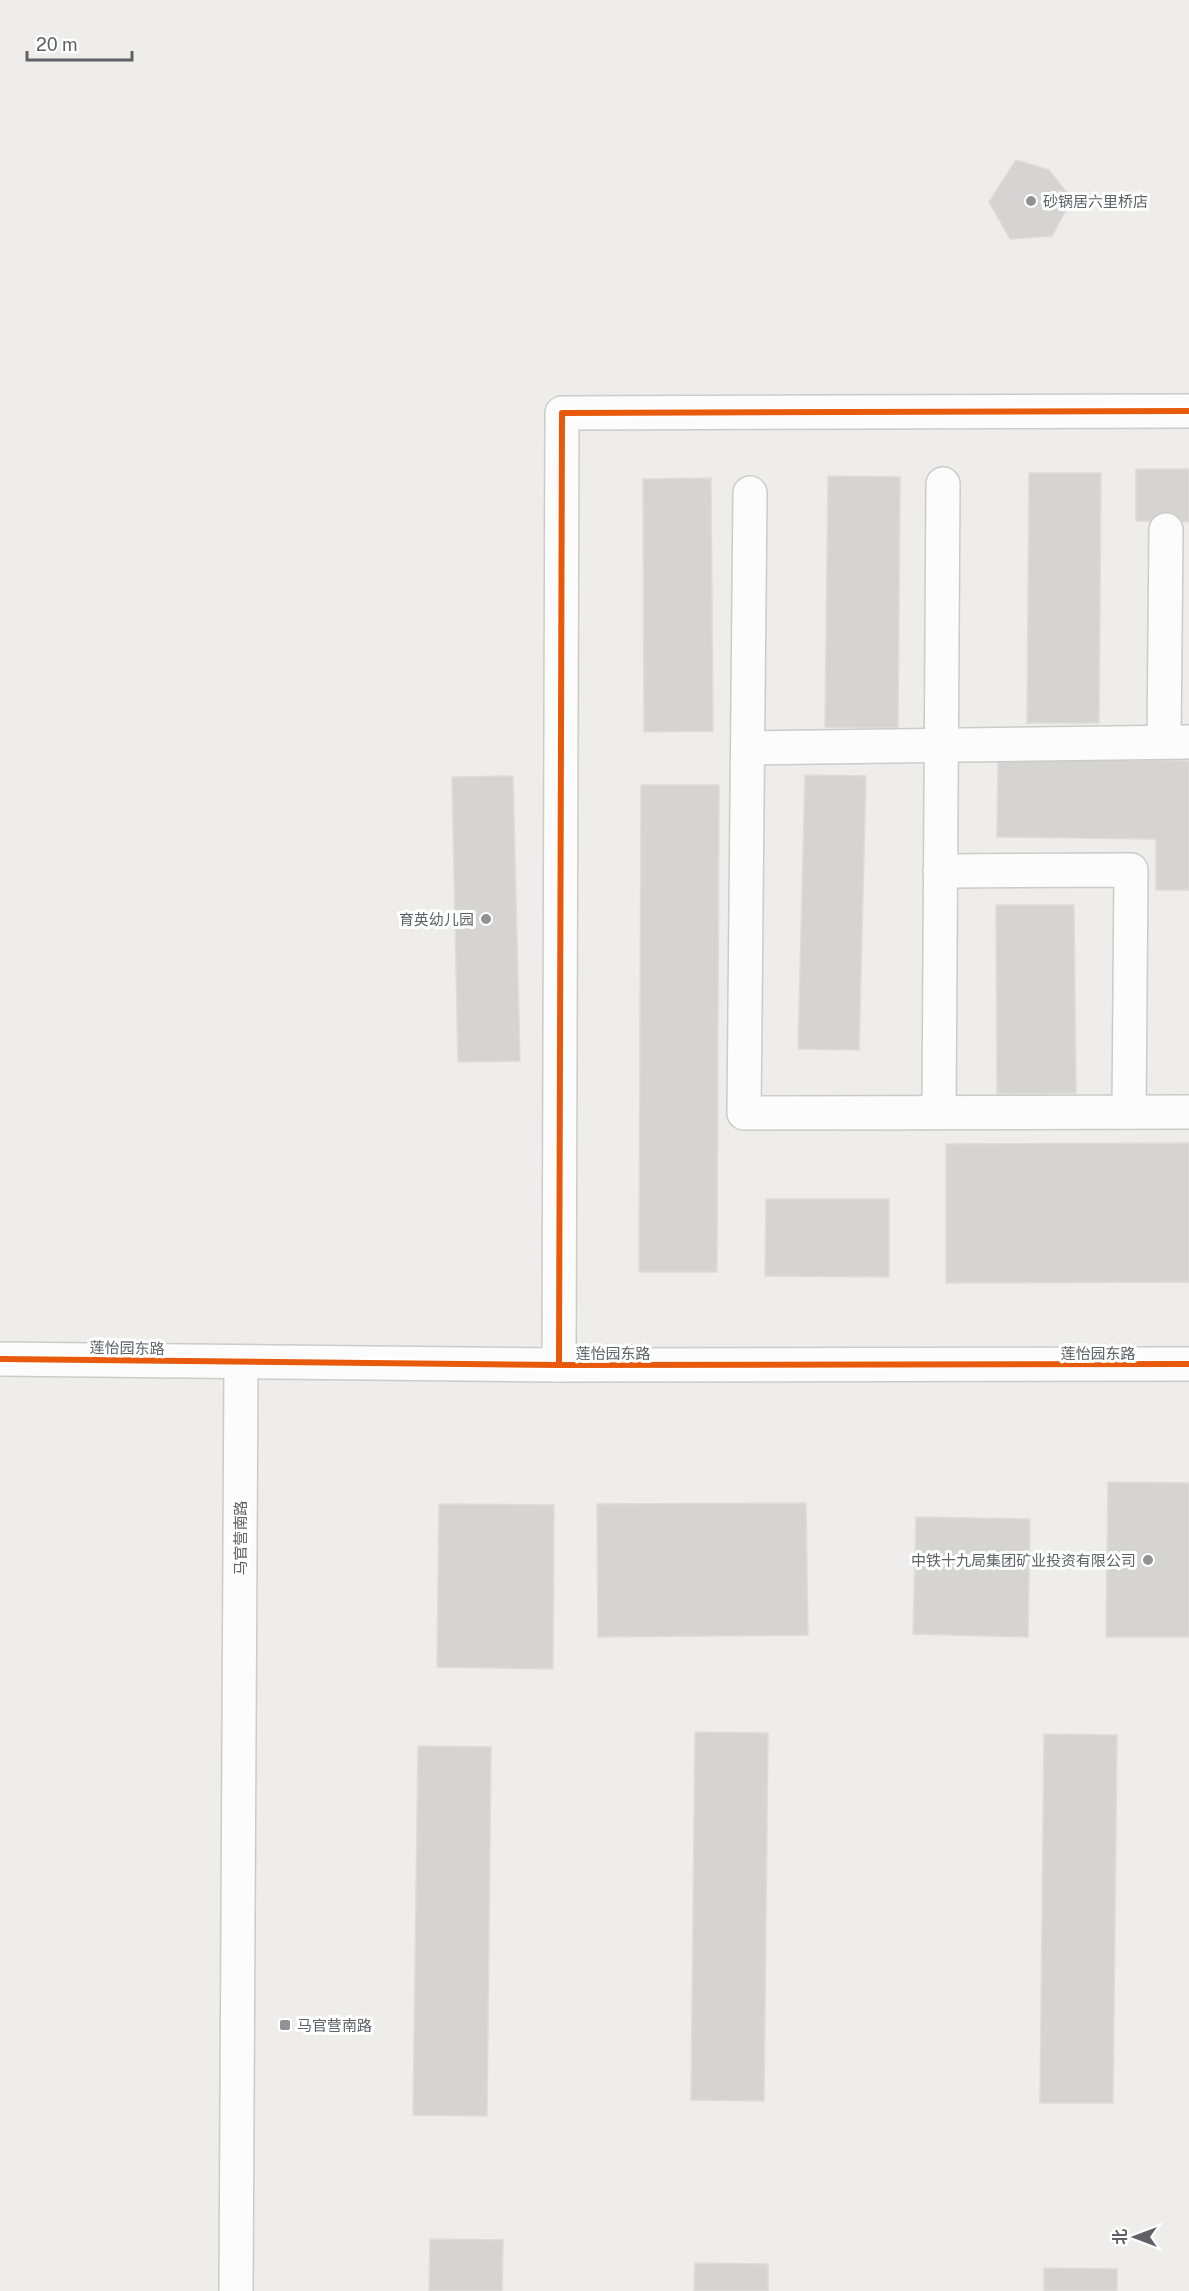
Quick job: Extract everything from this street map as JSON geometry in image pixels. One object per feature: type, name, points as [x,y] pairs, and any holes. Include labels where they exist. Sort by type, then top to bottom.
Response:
[{"type":"street","points":[[559,1365],[562,413],[1189,411]]},
{"type":"street","points":[[939,1112],[943,484]]},
{"type":"street","points":[[750,493],[744,1113],[1189,1112]]},
{"type":"street","points":[[748,748],[1177,742],[1166,530]]},
{"type":"street","points":[[940,871],[1131,870],[1129,1112]]},
{"type":"street","name":"莲怡园东路","points":[[0,1359],[559,1365],[1189,1364]]},
{"type":"street","name":"马官营南路","points":[[236,2291],[242,1362]]},
{"type":"building","name":"砂锅居六里桥店","points":[[1016,160],[1049,170],[1072,199],[1052,236],[1010,239],[989,202]]},
{"type":"building","points":[[1136,469],[1189,469],[1189,522],[1136,521]]},
{"type":"building","points":[[1029,473],[1101,473],[1099,723],[1027,723]]},
{"type":"building","points":[[828,476],[900,477],[898,728],[825,727]]},
{"type":"building","points":[[711,478],[713,731],[644,732],[643,479]]},
{"type":"building","points":[[998,759],[1189,761],[1189,890],[1156,890],[1156,839],[997,837]]},
{"type":"building","points":[[805,775],[866,776],[859,1050],[798,1049]]},
{"type":"building","name":"育英幼儿园","points":[[513,776],[520,1061],[458,1062],[452,777]]},
{"type":"building","points":[[641,785],[719,785],[717,1272],[639,1272]]},
{"type":"building","points":[[996,905],[1074,905],[1076,1093],[997,1094]]},
{"type":"building","points":[[1189,1143],[1189,1282],[946,1283],[946,1144]]},
{"type":"building","points":[[766,1199],[889,1199],[889,1277],[765,1276]]},
{"type":"building","name":"中铁十九局集团矿业投资有限公司","points":[[1108,1482],[1189,1483],[1189,1637],[1106,1637]]},
{"type":"building","points":[[806,1503],[808,1635],[598,1637],[597,1504]]},
{"type":"building","points":[[439,1504],[554,1505],[553,1669],[437,1667]]},
{"type":"building","points":[[916,1517],[1030,1519],[1028,1637],[913,1634]]},
{"type":"building","points":[[695,1732],[768,1733],[764,2101],[691,2100]]},
{"type":"building","points":[[1044,1734],[1117,1735],[1113,2103],[1040,2103]]},
{"type":"building","points":[[418,1746],[491,1747],[487,2116],[413,2115]]},
{"type":"building","points":[[430,2239],[503,2240],[502,2291],[429,2291]]},
{"type":"building","points":[[695,2263],[768,2264],[768,2291],[694,2291]]},
{"type":"building","points":[[1044,2268],[1117,2269],[1117,2291],[1044,2291]]},
{"type":"cycle path","points":[[559,1365],[562,413],[1189,411]]},
{"type":"cycle path","points":[[0,1359],[559,1365],[1189,1364]]},
{"type":"place","name":"砂锅居六里桥店","points":[[1031,201]]},
{"type":"place","name":"育英幼儿园","points":[[486,919]]},
{"type":"place","name":"中铁十九局集团矿业投资有限公司","points":[[1148,1560]]},
{"type":"place","name":"马官营南路","points":[[285,2025]]}]
